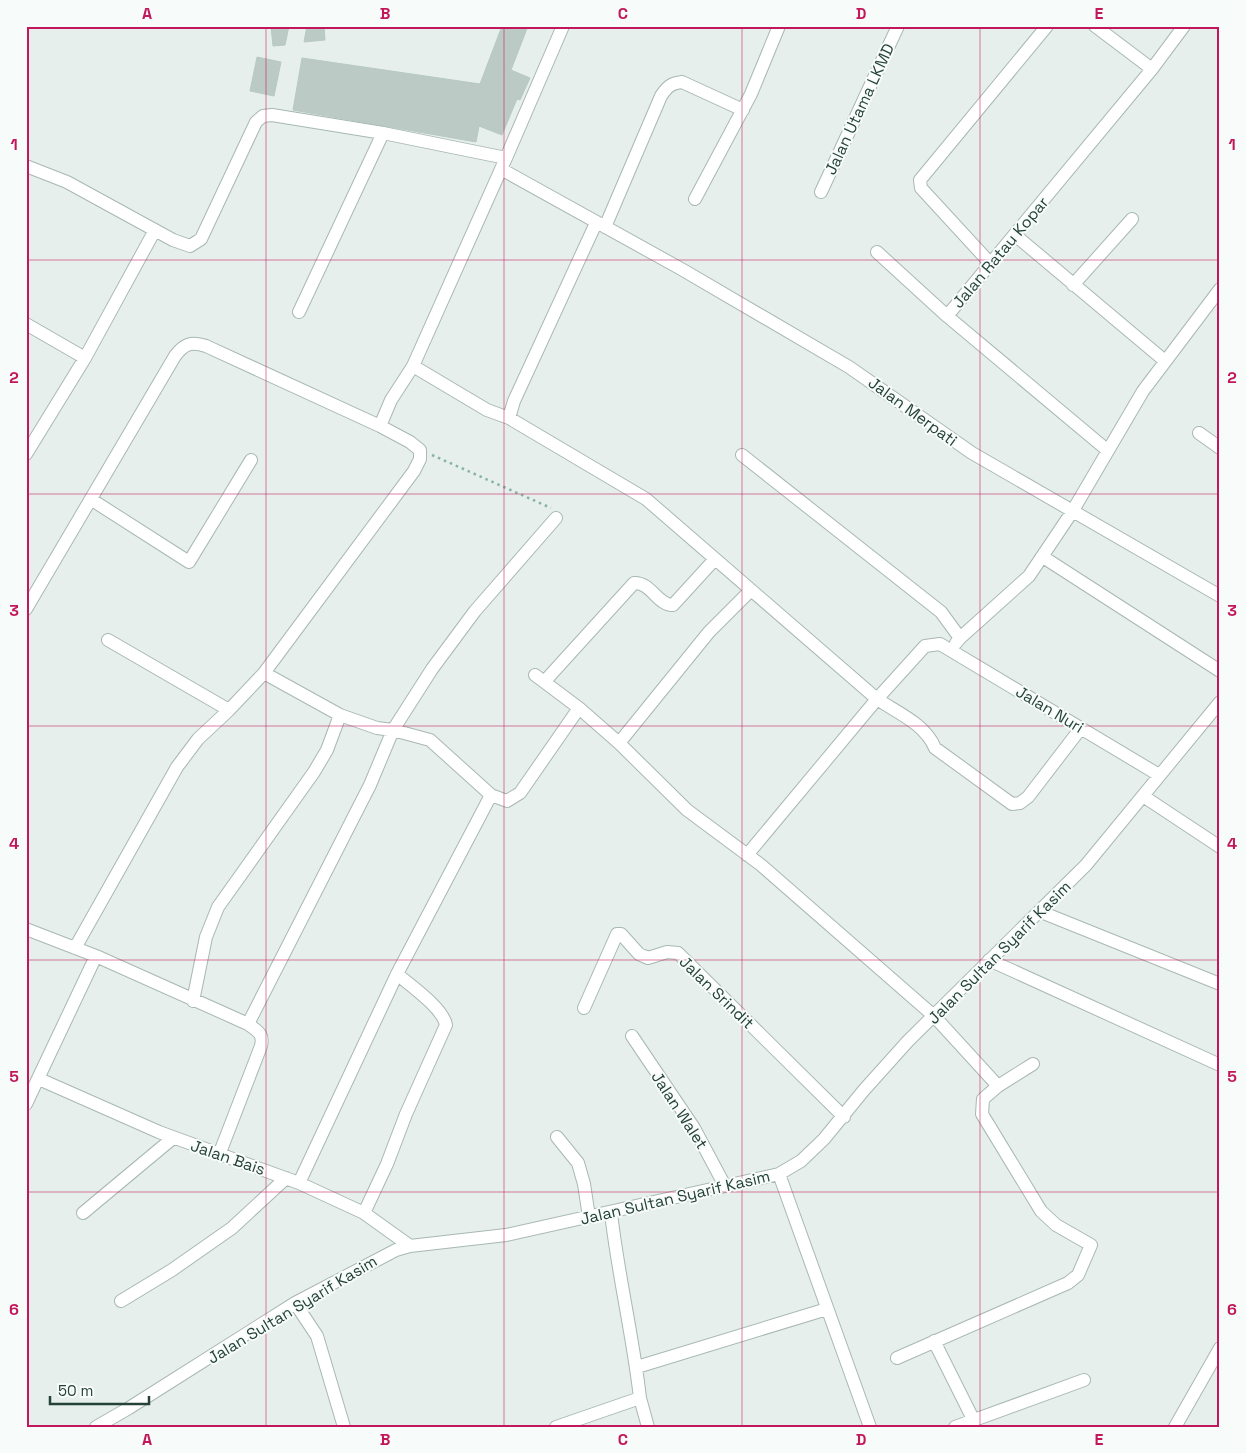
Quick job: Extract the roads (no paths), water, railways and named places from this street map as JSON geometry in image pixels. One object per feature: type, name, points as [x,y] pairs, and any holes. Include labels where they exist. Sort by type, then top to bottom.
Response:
[{"type":"street","points":[[380,426],[391,400],[413,366],[563,26]]},
{"type":"street","points":[[694,200],[752,94],[779,26]]},
{"type":"street","name":"Jalan Utama LKMD","points":[[821,192],[898,26]]},
{"type":"street","points":[[990,263],[921,188],[920,180],[1047,26]]},
{"type":"street","points":[[1095,26],[1152,69]]},
{"type":"street","name":"Jalan Ratau Kopar","points":[[1107,450],[947,316],[1152,69],[1184,26]]},
{"type":"street","points":[[508,418],[514,401],[601,225],[661,96],[674,83],[682,82],[742,110]]},
{"type":"street","name":"Jalan Merpati","points":[[155,230],[173,240],[190,246],[201,239],[256,122],[263,116],[272,115],[383,133],[504,163],[601,225],[857,372],[972,453],[1220,596]]},
{"type":"street","points":[[299,312],[383,133]]},
{"type":"street","points":[[26,166],[67,182],[155,230],[85,358],[30,440],[26,454]]},
{"type":"street","points":[[1073,285],[1132,219]]},
{"type":"street","points":[[1015,235],[1165,361]]},
{"type":"street","points":[[877,252],[947,316]]},
{"type":"street","points":[[747,855],[877,700],[925,646],[946,646],[960,638],[1018,588],[1043,557],[1072,512],[1143,391],[1218,293]]},
{"type":"street","points":[[26,324],[85,358]]},
{"type":"street","points":[[26,609],[92,500],[175,356],[189,343],[206,346],[380,426],[410,442],[420,450],[420,459],[414,471],[264,673],[198,739],[177,767],[75,948]]},
{"type":"street","points":[[413,366],[487,410],[508,418],[646,499],[877,700],[921,727],[930,737],[935,748],[1012,804],[1020,803],[1028,798],[1081,728]]},
{"type":"street","points":[[1199,433],[1220,448]]},
{"type":"street","points":[[742,455],[941,612],[960,638]]},
{"type":"street","points":[[92,500],[189,562],[252,460]]},
{"type":"street","points":[[248,1024],[370,785],[393,730],[432,669],[475,611],[556,518]]},
{"type":"street","points":[[1043,557],[1220,671]]},
{"type":"street","points":[[715,559],[673,605],[667,604],[643,584],[634,583],[540,678],[579,708],[619,744],[686,810],[761,865],[934,1016],[998,1086]]},
{"type":"street","points":[[619,744],[708,632],[750,591]]},
{"type":"street","points":[[108,640],[229,710]]},
{"type":"street","name":"Jalan Nuri","points":[[946,646],[1159,775]]},
{"type":"street","points":[[264,673],[340,715],[377,728],[393,730],[430,740],[490,794],[507,801],[520,793],[579,708]]},
{"type":"street","name":"Jalan Sultan Syarif Kasim","points":[[96,1427],[295,1303],[386,1254],[410,1246],[506,1235],[779,1174],[807,1155],[844,1117],[870,1083],[934,1016],[989,960],[1041,912],[1086,865],[1220,702]]},
{"type":"street","points":[[193,1001],[206,937],[218,908],[314,772],[327,750],[340,715]]},
{"type":"street","points":[[299,1183],[397,974],[490,794]]},
{"type":"street","points":[[1143,796],[1220,847]]},
{"type":"street","points":[[1041,912],[1220,984]]},
{"type":"street","points":[[26,929],[135,972],[193,1001],[248,1024],[260,1033],[262,1040],[219,1155]]},
{"type":"street","name":"Jalan Srindit","points":[[584,1008],[617,934],[622,934],[639,954],[648,958],[667,952],[678,953],[844,1117]]},
{"type":"street","points":[[26,1104],[96,956]]},
{"type":"street","points":[[989,960],[1220,1065]]},
{"type":"street","points":[[364,1213],[446,1025],[441,1014],[397,974]]},
{"type":"street","name":"Jalan Walet","points":[[632,1036],[694,1128],[725,1186]]},
{"type":"street","points":[[897,1358],[1068,1283],[1078,1275],[1091,1246],[1056,1225],[1041,1211],[982,1114],[983,1099],[998,1086],[1033,1064]]},
{"type":"street","name":"Jalan Bais","points":[[39,1079],[173,1138],[299,1183],[364,1213],[410,1246]]},
{"type":"street","points":[[557,1137],[578,1164],[584,1184],[589,1217]]},
{"type":"street","points":[[83,1213],[173,1138]]},
{"type":"street","points":[[779,1174],[870,1427]]},
{"type":"street","points":[[121,1302],[172,1270],[232,1228],[286,1178]]},
{"type":"street","points":[[611,1213],[618,1272],[637,1367],[640,1398],[648,1427]]},
{"type":"street","points":[[295,1303],[317,1336],[344,1427]]},
{"type":"street","points":[[637,1367],[827,1309]]},
{"type":"street","points":[[934,1341],[973,1419]]},
{"type":"street","points":[[1174,1427],[1220,1348]]},
{"type":"street","points":[[955,1427],[1084,1380]]},
{"type":"street","points":[[556,1427],[640,1398]]}]
